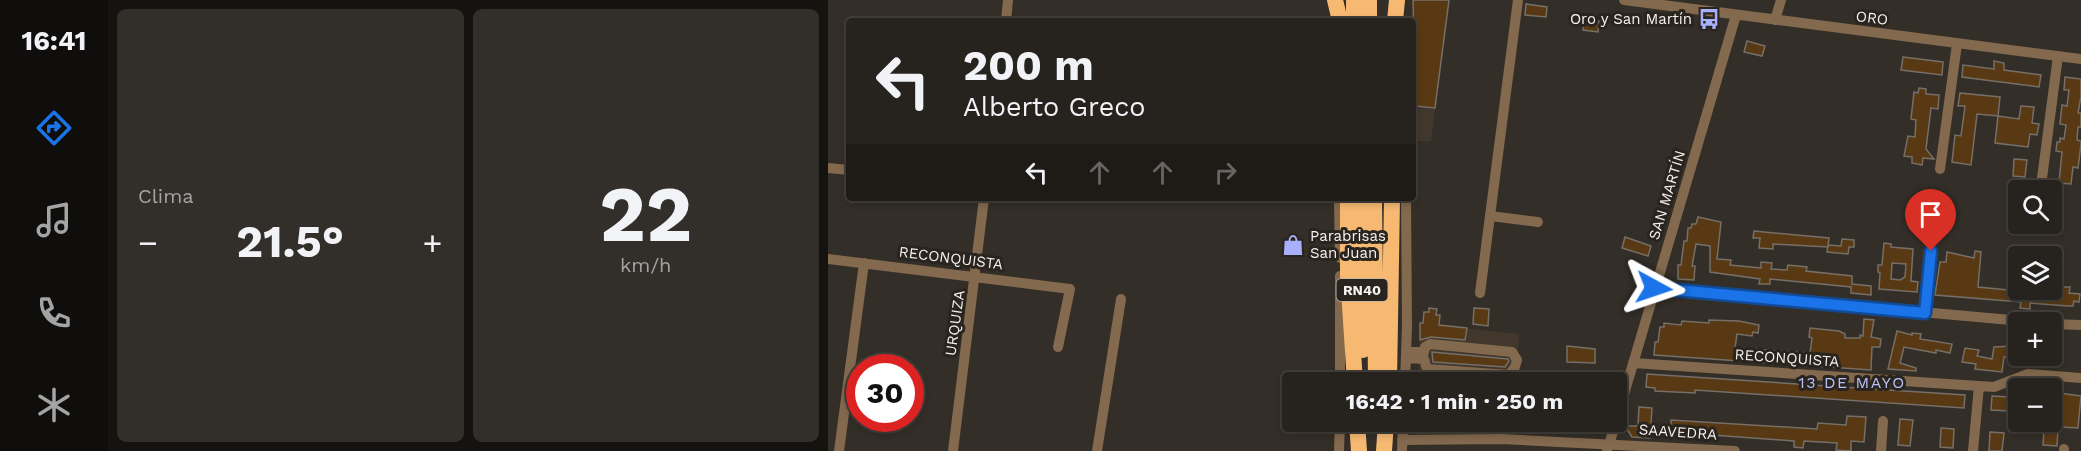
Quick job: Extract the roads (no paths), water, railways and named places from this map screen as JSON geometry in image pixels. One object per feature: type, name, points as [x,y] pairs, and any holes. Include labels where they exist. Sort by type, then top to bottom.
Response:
[{"type":"highway","points":[[1335,0],[1338,18]]},
{"type":"highway","points":[[1354,0],[1354,18]]},
{"type":"highway","points":[[1369,0],[1369,18]]},
{"type":"highway","points":[[1397,0],[1397,18]]},
{"type":"highway","points":[[1348,201],[1348,274],[1354,372]]},
{"type":"highway","name":"RN40","points":[[1360,201],[1363,372]]},
{"type":"highway","name":"RN40","points":[[1374,201],[1376,372]]},
{"type":"highway","points":[[1389,372],[1392,201]]},
{"type":"highway","points":[[1358,432],[1360,451]]},
{"type":"highway","points":[[1360,451],[1362,432]]},
{"type":"highway","points":[[1376,432],[1376,451]]},
{"type":"highway","points":[[1384,451],[1385,432]]},
{"type":"street","points":[[1006,18],[1008,0]]},
{"type":"street","points":[[1480,293],[1518,0]]},
{"type":"street","name":"ORO","points":[[1624,0],[2081,59]]},
{"type":"street","points":[[1774,20],[1781,0]]},
{"type":"street","name":"SAN MARTÍN","points":[[1627,383],[1736,15]]},
{"type":"street","points":[[1940,168],[1957,44]]},
{"type":"street","points":[[2042,178],[2058,56]]},
{"type":"street","points":[[828,168],[846,170]]},
{"type":"street","name":"URQUIZA","points":[[953,451],[984,201]]},
{"type":"street","points":[[1339,201],[1340,372]]},
{"type":"street","points":[[1405,372],[1406,201]]},
{"type":"street","points":[[1490,216],[1538,222]]},
{"type":"street","points":[[1925,313],[1931,251]]},
{"type":"street","name":"RECONQUISTA","points":[[828,258],[976,275],[1070,289],[1058,347]]},
{"type":"street","points":[[839,451],[864,263]]},
{"type":"street","points":[[1654,288],[2008,320]]},
{"type":"street","points":[[1097,451],[1121,299]]},
{"type":"street","points":[[2062,324],[2081,325]]},
{"type":"street","points":[[1430,344],[1512,352],[1517,360],[1515,368],[1509,375],[1427,369],[1424,358],[1406,355],[1424,352],[1425,347],[1430,344]]},
{"type":"street","name":"RECONQUISTA","points":[[1633,363],[1994,387],[2028,374],[2081,378]]},
{"type":"street","points":[[1973,451],[1979,386]]},
{"type":"street","points":[[1881,451],[1883,422]]},
{"type":"street","points":[[1340,432],[1340,451]]},
{"type":"street","name":"SAN MARTÍN","points":[[1609,447],[1613,432]]},
{"type":"street","name":"SAAVEDRA","points":[[1402,445],[1502,439],[1609,447],[1735,451]]},
{"type":"place","name":"Oro y San Martín","points":[[1709,19]]},
{"type":"place","name":"Parabrisas San Juan","points":[[1293,245]]},
{"type":"district","name":"13 DE MAYO","points":[[1852,382]]}]
